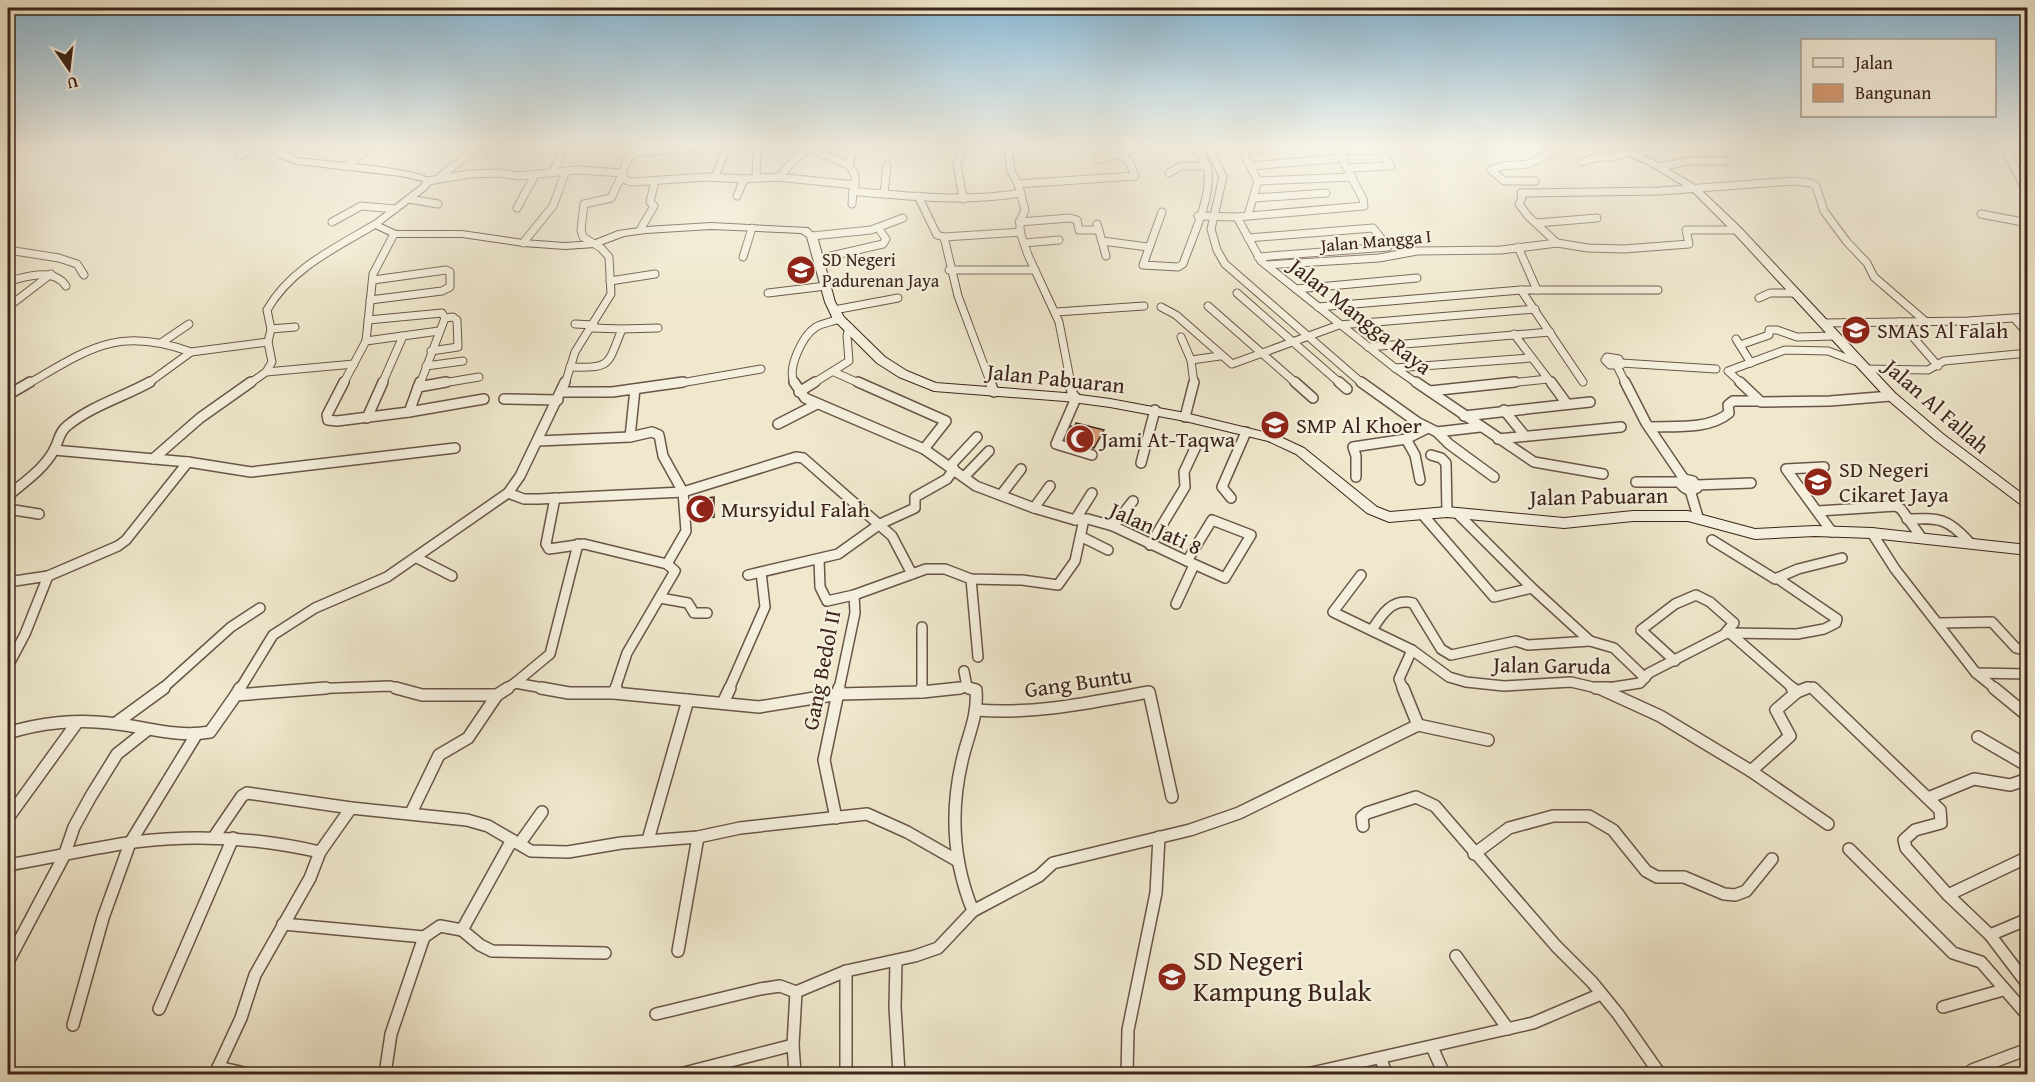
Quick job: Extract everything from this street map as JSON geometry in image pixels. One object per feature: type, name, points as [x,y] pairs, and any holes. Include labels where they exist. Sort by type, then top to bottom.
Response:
[{"type":"street","points":[[153,459],[200,418],[266,372],[272,362],[268,342],[270,329],[267,309],[294,276],[374,225],[412,196]]},
{"type":"street","points":[[517,208],[523,196]]},
{"type":"street","points":[[524,243],[553,206],[557,196]]},
{"type":"street","points":[[8,733],[48,724],[116,723],[172,736],[210,732],[273,635],[315,608],[387,576],[417,558],[441,538],[508,493],[520,476],[560,396],[575,352],[611,294],[609,257],[595,243],[583,237],[581,230],[584,204],[612,196]]},
{"type":"street","points":[[640,230],[654,206],[650,202],[651,196]]},
{"type":"street","points":[[852,204],[853,196]]},
{"type":"street","points":[[918,196],[937,235],[944,237],[1021,232]]},
{"type":"street","points":[[925,196],[963,199],[998,196]]},
{"type":"street","points":[[1022,196],[1025,210],[1019,222],[1021,232],[1035,270],[1056,312],[1065,345],[1072,394],[1076,398],[1056,444],[1092,455]]},
{"type":"street","points":[[1205,196],[1204,217],[1225,264],[1364,385],[1437,432],[1449,444],[1494,477]]},
{"type":"street","points":[[1162,212],[1148,247],[1144,265],[1178,267],[1183,264],[1214,196]]},
{"type":"street","points":[[1248,215],[1254,198],[1276,196]]},
{"type":"street","points":[[1204,217],[1237,217],[1360,207],[1364,203],[1361,196]]},
{"type":"street","points":[[1522,196],[1519,204],[1528,216],[1557,243]]},
{"type":"street","name":"Jalan Al Fallah","points":[[1703,196],[1737,230],[1891,396],[1939,437],[2028,505]]},
{"type":"street","points":[[1819,196],[1824,211],[1847,243],[1867,262],[1874,278],[1925,321]]},
{"type":"street","points":[[409,199],[438,204]]},
{"type":"street","points":[[332,222],[361,206],[395,209]]},
{"type":"street","points":[[1981,214],[2028,223]]},
{"type":"street","name":"Jalan Mangga Raya","points":[[1237,217],[1258,257],[1339,325],[1395,368],[1534,462],[1603,474]]},
{"type":"street","points":[[374,225],[394,234],[462,234],[565,246],[595,243],[622,233],[640,230],[711,226],[804,231],[812,236],[879,229],[891,226],[903,218]]},
{"type":"street","points":[[1019,222],[1070,218],[1077,220],[1079,230],[1098,227],[1106,256]]},
{"type":"street","points":[[1537,223],[1597,218]]},
{"type":"street","points":[[742,257],[752,228]]},
{"type":"street","points":[[1248,238],[1376,228],[1386,249],[1258,257]]},
{"type":"street","points":[[819,259],[883,244],[886,239],[879,229]]},
{"type":"street","name":"Jalan Mangga I","points":[[1267,265],[1379,258],[1417,251],[1501,250],[1557,243],[1588,248],[1641,249],[1689,244],[1686,230],[1737,230]]},
{"type":"street","points":[[394,234],[375,268],[366,341],[327,415],[328,420],[367,418],[484,399]]},
{"type":"street","points":[[812,236],[836,315]]},
{"type":"street","points":[[944,237],[949,270],[968,329],[994,392]]},
{"type":"street","points":[[1024,243],[1059,240]]},
{"type":"street","points":[[1102,241],[1148,247]]},
{"type":"street","points":[[1518,247],[1537,290]]},
{"type":"street","points":[[8,250],[59,258],[77,264],[84,275]]},
{"type":"street","points":[[370,300],[442,291],[450,287],[450,272],[447,270],[373,280]]},
{"type":"street","points":[[949,270],[1035,270]]},
{"type":"street","points":[[8,307],[51,274]]},
{"type":"street","points":[[8,280],[51,274],[64,280],[66,286]]},
{"type":"street","points":[[610,281],[655,274]]},
{"type":"street","points":[[1296,289],[1417,278]]},
{"type":"street","points":[[768,293],[826,286]]},
{"type":"street","points":[[1521,290],[1583,382]]},
{"type":"street","points":[[1318,307],[1521,290],[1658,290]]},
{"type":"street","points":[[1759,298],[1770,292],[1796,293]]},
{"type":"street","points":[[1237,293],[1296,341],[1347,389]]},
{"type":"street","points":[[849,327],[847,336],[850,359],[834,372],[799,392],[792,380],[791,371],[798,350],[814,327],[836,315],[898,298]]},
{"type":"street","points":[[1056,312],[1144,306]]},
{"type":"street","points":[[1208,306],[1313,398]]},
{"type":"street","points":[[1161,307],[1176,315],[1220,356],[1232,364],[1339,325],[1535,309]]},
{"type":"street","points":[[368,320],[436,312],[442,313],[445,318]]},
{"type":"street","name":"Jalan Pabuaran","points":[[836,315],[881,360],[920,382],[934,387],[1076,398],[1155,410],[1272,438],[1300,451],[1380,514],[1400,518],[1452,513],[1564,523],[1633,516],[1698,517],[1755,534],[1872,533],[2028,550]]},
{"type":"street","points":[[430,351],[458,346],[457,320],[453,317],[445,318]]},
{"type":"street","points":[[1824,324],[2028,317]]},
{"type":"street","points":[[409,412],[430,351],[445,318]]},
{"type":"street","points":[[2015,319],[2028,334]]},
{"type":"street","points":[[1900,322],[1938,366]]},
{"type":"street","points":[[161,343],[189,324]]},
{"type":"street","points":[[575,324],[658,328]]},
{"type":"street","points":[[270,329],[295,327]]},
{"type":"street","points":[[570,367],[605,366],[609,362],[622,328]]},
{"type":"street","points":[[1751,363],[1738,342],[1769,335],[1769,330],[1772,329],[1780,329],[1790,336],[1835,336]]},
{"type":"street","points":[[366,341],[439,331]]},
{"type":"street","points":[[1368,347],[1550,332]]},
{"type":"street","points":[[1514,334],[1567,404]]},
{"type":"street","points":[[367,418],[403,336]]},
{"type":"street","points":[[8,395],[77,355],[107,343],[140,338],[191,352],[268,342]]},
{"type":"street","points":[[1181,338],[1191,360],[1194,385],[1185,417]]},
{"type":"street","points":[[1758,401],[1728,371],[1785,350],[1828,351],[1863,366],[1923,370],[1957,359],[2028,353]]},
{"type":"street","points":[[8,496],[41,467],[54,450],[59,435],[76,419],[149,383],[191,352]]},
{"type":"street","points":[[1191,360],[1220,356]]},
{"type":"street","points":[[1395,368],[1531,358]]},
{"type":"street","points":[[426,366],[463,360]]},
{"type":"street","points":[[266,372],[354,364]]},
{"type":"street","points":[[1682,480],[1649,428],[1619,365],[1716,369]]},
{"type":"street","points":[[504,399],[635,389],[761,369]]},
{"type":"street","points":[[834,372],[946,421],[924,449]]},
{"type":"street","points":[[418,387],[479,377]]},
{"type":"street","points":[[1430,392],[1548,379]]},
{"type":"street","points":[[630,436],[635,389]]},
{"type":"street","name":"Jalan Jati 8","points":[[799,392],[817,404],[924,449],[976,486],[1034,508],[1113,526],[1150,545],[1191,563],[1226,578],[1251,536],[1212,520],[1191,563]]},
{"type":"street","points":[[1649,428],[1711,422],[1725,418],[1729,413],[1728,405],[1733,401],[1803,403],[1891,396]]},
{"type":"street","points":[[1464,416],[1590,402]]},
{"type":"street","points":[[778,424],[817,404]]},
{"type":"street","points":[[1141,463],[1155,410]]},
{"type":"street","points":[[1504,410],[1525,436]]},
{"type":"street","points":[[1437,432],[1480,427]]},
{"type":"street","points":[[1498,439],[1621,427]]},
{"type":"street","points":[[1356,477],[1356,456],[1353,447],[1406,439],[1428,428]]},
{"type":"street","points":[[538,441],[630,436],[652,432],[659,435],[663,456],[683,492],[686,531],[668,564]]},
{"type":"street","points":[[1231,498],[1222,487],[1246,432]]},
{"type":"street","points":[[748,575],[838,554],[880,524],[915,508],[915,497],[947,478],[952,467],[977,437]]},
{"type":"street","points":[[1406,439],[1415,455],[1420,480]]},
{"type":"street","points":[[1150,545],[1185,487],[1184,472],[1197,444]]},
{"type":"street","points":[[54,450],[188,462],[250,472],[455,448]]},
{"type":"street","points":[[964,477],[989,451]]},
{"type":"street","points":[[1431,455],[1441,458],[1446,463],[1452,513],[1590,641]]},
{"type":"street","points":[[508,493],[524,499],[683,492],[796,457],[803,458],[892,536],[912,574]]},
{"type":"street","points":[[8,582],[48,576],[98,556],[126,540],[188,462]]},
{"type":"street","points":[[1824,467],[1799,470],[1786,468],[1789,477],[1818,511],[1832,532]]},
{"type":"street","points":[[1001,495],[1021,469]]},
{"type":"street","points":[[1636,482],[1692,481],[1698,517]]},
{"type":"street","points":[[1693,487],[1751,483]]},
{"type":"street","points":[[1034,508],[1050,486]]},
{"type":"street","points":[[1080,519],[1092,493]]},
{"type":"street","points":[[555,498],[546,544],[549,549],[578,544],[668,564],[674,569],[674,574],[627,653],[614,693]]},
{"type":"street","points":[[1113,526],[1133,501]]},
{"type":"street","points":[[1818,511],[1894,505],[1900,508],[1921,537]]},
{"type":"street","points":[[8,509],[39,514]]},
{"type":"street","points":[[1423,515],[1494,597],[1532,588]]},
{"type":"street","name":"Gang Bedol II","points":[[836,818],[824,760],[855,613],[855,595],[926,569],[945,569],[971,579],[1022,580],[1058,585],[1075,561],[1082,537],[1080,519]]},
{"type":"street","points":[[1907,519],[1946,519],[1954,523],[1969,542]]},
{"type":"street","points":[[1872,533],[1895,569],[1940,623],[1976,673],[2026,712]]},
{"type":"street","points":[[1082,537],[1108,550]]},
{"type":"street","points":[[1712,540],[1763,573],[1778,578],[1837,619],[1836,623],[1825,630],[1728,633]]},
{"type":"street","points":[[411,813],[439,755],[468,738],[497,695],[531,672],[550,654],[578,544]]},
{"type":"street","points":[[417,558],[452,576]]},
{"type":"street","points":[[1778,578],[1798,569],[1842,558]]},
{"type":"street","points":[[819,559],[824,597],[830,601],[855,595]]},
{"type":"street","points":[[1176,604],[1191,563]]},
{"type":"street","points":[[723,703],[765,608],[761,572]]},
{"type":"street","name":"Jalan Garuda","points":[[1361,575],[1333,612],[1412,650],[1449,677],[1466,682],[1504,686],[1570,682],[1601,689],[1640,682],[1647,675],[1728,633]]},
{"type":"street","points":[[8,666],[20,648],[48,576]]},
{"type":"street","points":[[971,579],[978,657]]},
{"type":"street","points":[[1673,662],[1641,630],[1677,603],[1694,595],[1702,596],[1734,623],[1728,633]]},
{"type":"street","points":[[660,598],[688,603],[694,613],[707,613]]},
{"type":"street","points":[[1372,630],[1390,605],[1407,601],[1413,603],[1442,649],[1451,655],[1516,641],[1527,645],[1590,641],[1614,648],[1647,675]]},
{"type":"street","points":[[116,723],[166,686],[231,627],[260,608]]},
{"type":"street","points":[[1940,623],[1992,621],[2016,648],[2028,651]]},
{"type":"street","points":[[922,627],[922,692]]},
{"type":"street","points":[[1728,633],[1797,692]]},
{"type":"street","points":[[8,654],[20,648]]},
{"type":"street","points":[[1412,650],[1399,679],[1418,725]]},
{"type":"street","points":[[964,671],[967,687]]},
{"type":"street","points":[[1976,673],[2028,674]]},
{"type":"street","points":[[515,683],[569,693],[614,693],[759,707],[839,693],[922,692],[967,687],[976,690],[977,710],[964,756],[954,826],[956,860],[962,889],[973,911]]},
{"type":"street","points":[[236,695],[336,687],[390,686],[422,695],[497,695]]},
{"type":"street","points":[[1751,771],[1790,736],[1776,710],[1797,692],[1809,687],[1814,688],[1940,810],[1941,823],[1907,834],[1904,840],[1906,848],[1990,935],[2028,986]]},
{"type":"street","points":[[1601,689],[1660,716],[1751,771],[1828,824]]},
{"type":"street","name":"Gang Buntu","points":[[977,710],[1002,712],[1065,707],[1149,692],[1172,797]]},
{"type":"street","points":[[648,840],[688,700]]},
{"type":"street","points":[[8,818],[76,724]]},
{"type":"street","points":[[656,1014],[760,989],[780,986],[796,992],[846,971],[896,961],[938,948],[973,911],[1039,876],[1053,863],[1190,830],[1239,813],[1418,725],[1488,740]]},
{"type":"street","points":[[8,962],[64,856],[74,827],[117,754],[146,731]]},
{"type":"street","points":[[73,1025],[103,918],[130,843],[196,735]]},
{"type":"street","points":[[1978,737],[2028,766]]},
{"type":"street","points":[[1928,798],[1974,779],[2010,784],[2028,779]]},
{"type":"street","points":[[214,837],[242,796],[247,793],[351,808],[466,819],[488,826],[531,851],[568,852],[648,840],[698,837],[740,828],[871,815],[908,832],[956,860]]},
{"type":"street","points":[[1363,826],[1362,817],[1367,813],[1416,797],[1435,806],[1474,854],[1618,1014],[1659,1073]]},
{"type":"street","points":[[249,1074],[216,1071],[238,1026],[255,975],[310,878],[320,852],[351,808]]},
{"type":"street","points":[[462,930],[516,841],[542,812]]},
{"type":"street","points":[[1474,854],[1509,828],[1553,816],[1589,816],[1613,830],[1646,871],[1657,877],[1684,877],[1724,894],[1735,895],[1746,891],[1772,859]]},
{"type":"street","points":[[8,865],[130,843],[214,837],[288,843],[320,852]]},
{"type":"street","points":[[678,951],[698,837]]},
{"type":"street","points":[[1127,1074],[1128,1030],[1156,893],[1159,837]]},
{"type":"street","points":[[159,1008],[233,838]]},
{"type":"street","points":[[1849,849],[1953,953],[1959,957],[1976,958],[2028,1016]]},
{"type":"street","points":[[1948,894],[2028,857]]},
{"type":"street","points":[[1990,935],[2028,920]]},
{"type":"street","points":[[284,924],[424,937]]},
{"type":"street","points":[[385,1074],[391,1034],[424,937],[440,926],[462,930],[480,945],[492,951],[605,953]]},
{"type":"street","points":[[1456,956],[1508,1029]]},
{"type":"street","points":[[896,961],[897,1071]]},
{"type":"street","points":[[846,971],[846,1074]]},
{"type":"street","points":[[1942,1007],[2003,990]]},
{"type":"street","points":[[795,1074],[793,1046],[796,992]]},
{"type":"street","points":[[1307,1074],[1337,1071],[1533,1023],[1601,994]]},
{"type":"street","points":[[685,1074],[721,1070],[793,1046]]},
{"type":"street","points":[[1432,1047],[1444,1074]]},
{"type":"street","points":[[1972,1070],[2028,1049]]},
{"type":"street","points":[[1381,1059],[1386,1074]]},
{"type":"street","points":[[1644,1074],[1659,1073]]},
{"type":"building","name":"Jami At-Taqwa","points":[[1076,423],[1104,430],[1094,448],[1065,440],[1071,426],[1074,427]]},
{"type":"building","name":"Mursyidul Falah","points":[[714,497],[714,517],[692,520],[690,500]]},
{"type":"place","name":"SD Negeri Padurenan Jaya","points":[[801,270]]},
{"type":"place","name":"SMAS Al Falah","points":[[1856,330]]},
{"type":"place","name":"SMP Al Khoer","points":[[1275,425]]},
{"type":"place","name":"Jami At-Taqwa","points":[[1080,439]]},
{"type":"place","name":"SD Negeri Cikaret Jaya","points":[[1818,482]]},
{"type":"place","name":"Mursyidul Falah","points":[[700,509]]},
{"type":"place","name":"SD Negeri Kampung Bulak","points":[[1172,977]]}]
